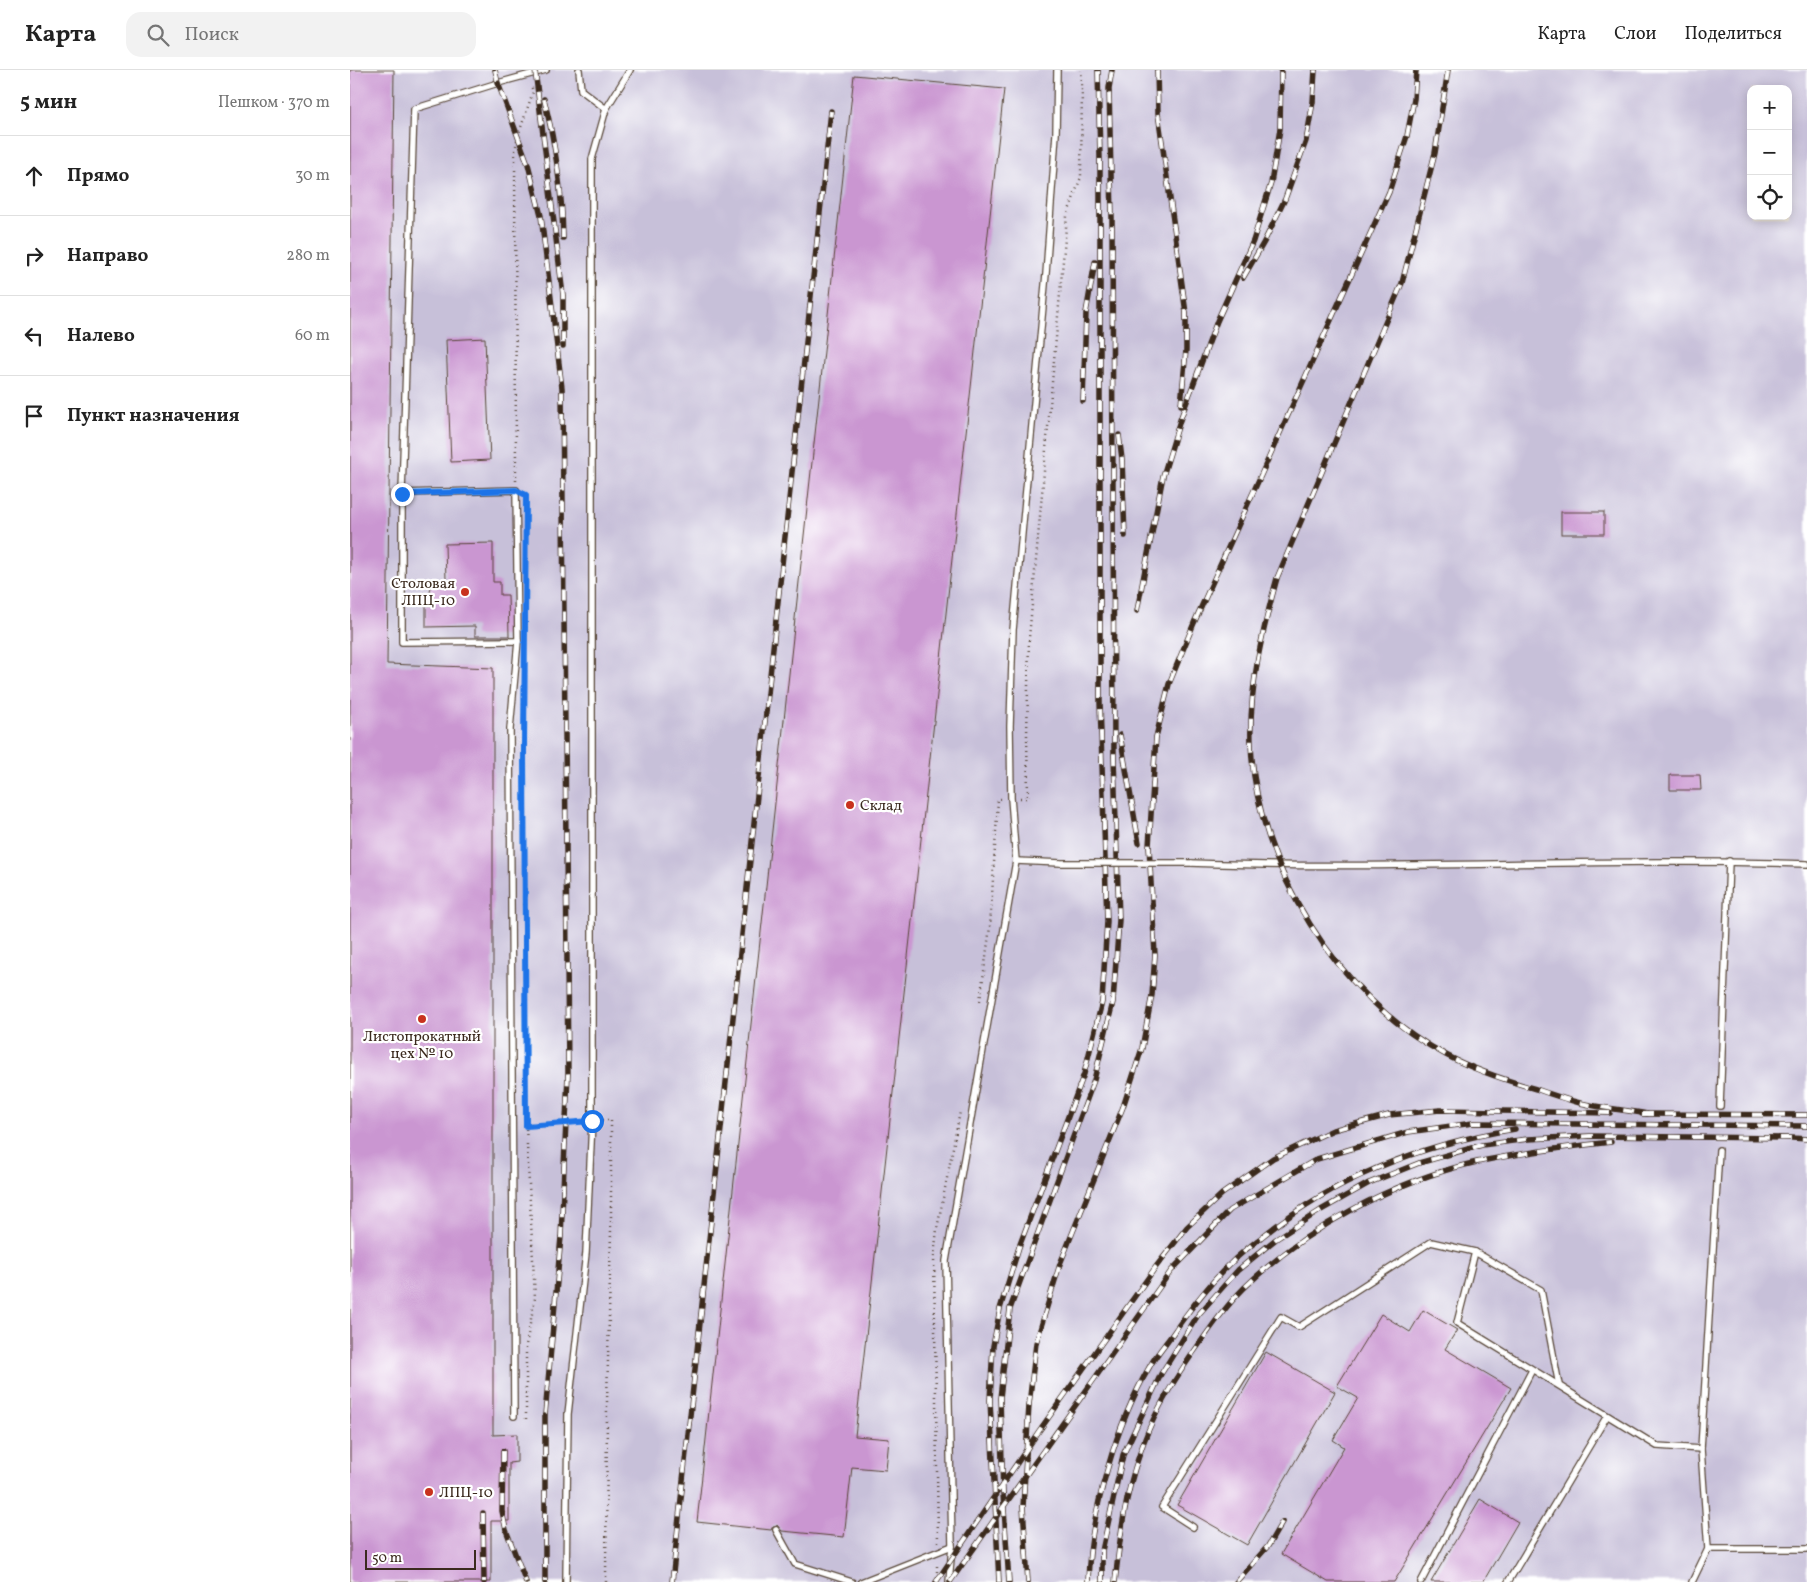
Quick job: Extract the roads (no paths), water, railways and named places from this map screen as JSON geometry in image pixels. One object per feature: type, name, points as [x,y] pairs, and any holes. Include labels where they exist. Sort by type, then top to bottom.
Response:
[{"type":"lane","points":[[518,641],[402,642],[402,494],[414,109],[546,70]]},
{"type":"lane","points":[[579,70],[581,90],[606,109]]},
{"type":"lane","points":[[566,1582],[568,1414],[586,1253],[592,1121],[592,158],[606,109],[630,70]]},
{"type":"lane","points":[[949,1582],[952,1546],[946,1261],[1016,861],[1011,798],[1010,726],[1013,630],[1046,274],[1056,134],[1057,71]]},
{"type":"lane","points":[[402,494],[516,490],[518,641],[510,730],[514,1416]]},
{"type":"lane","points":[[1016,861],[1280,867],[1728,861],[1807,864]]},
{"type":"lane","points":[[1720,1106],[1728,861]]},
{"type":"lane","points":[[1692,1582],[1708,1549],[1701,1449],[1719,1150]]},
{"type":"lane","points":[[1194,1528],[1162,1507],[1281,1317],[1299,1328],[1431,1242],[1475,1252],[1541,1290],[1559,1385]]},
{"type":"lane","points":[[1475,1252],[1457,1323],[1657,1446],[1701,1449]]},
{"type":"lane","points":[[1421,1582],[1532,1370]]},
{"type":"lane","points":[[1508,1582],[1607,1416]]},
{"type":"lane","points":[[776,1530],[795,1564],[852,1582]]},
{"type":"lane","points":[[861,1582],[952,1546]]},
{"type":"lane","points":[[1708,1549],[1807,1549]]},
{"type":"railway","points":[[495,70],[528,164],[541,216],[562,388],[568,1074],[561,1237],[545,1415],[545,1582]]},
{"type":"railway","points":[[535,70],[563,295],[563,346]]},
{"type":"railway","points":[[999,1582],[990,1400],[993,1346],[1000,1309],[1019,1247],[1084,1074],[1102,1002],[1107,921],[1100,702],[1100,158],[1098,70]]},
{"type":"railway","points":[[1009,1582],[1003,1494],[1000,1398],[1010,1309],[1094,1080],[1113,1002],[1119,920],[1114,757],[1112,217],[1109,88],[1112,70]]},
{"type":"railway","points":[[1157,70],[1158,113],[1186,313],[1186,350],[1181,405]]},
{"type":"railway","points":[[1137,611],[1163,476],[1180,420],[1217,321],[1253,241],[1271,183],[1280,129],[1281,70]]},
{"type":"railway","points":[[1243,278],[1264,242],[1285,199],[1306,141],[1313,102],[1315,70]]},
{"type":"railway","points":[[1028,1582],[1023,1507],[1029,1405],[1036,1343],[1060,1264],[1123,1107],[1142,1048],[1152,995],[1155,955],[1149,846],[1156,737],[1169,684],[1194,623],[1389,192],[1407,136],[1414,99],[1416,70]]},
{"type":"railway","points":[[1448,70],[1435,153],[1402,283],[1277,578],[1271,599],[1254,681],[1252,702],[1251,744],[1256,790],[1268,836],[1286,881],[1310,924],[1338,964],[1371,1000],[1407,1030],[1446,1055],[1501,1078],[1580,1103],[1647,1114]]},
{"type":"railway","points":[[544,99],[558,168],[563,238]]},
{"type":"railway","points":[[672,1582],[831,111]]},
{"type":"railway","points":[[1083,401],[1086,313],[1095,262]]},
{"type":"railway","points":[[1119,435],[1122,459],[1125,536]]},
{"type":"railway","points":[[1120,735],[1139,843]]},
{"type":"railway","points":[[936,1582],[1039,1431],[1155,1268],[1187,1227],[1222,1194],[1273,1158],[1333,1130],[1389,1115],[1440,1110],[1610,1113]]},
{"type":"railway","points":[[1642,1114],[1807,1115]]},
{"type":"railway","points":[[950,1582],[1171,1271],[1230,1210],[1317,1159],[1408,1132],[1473,1123],[1807,1126]]},
{"type":"railway","points":[[1088,1582],[1092,1538],[1104,1481],[1121,1428],[1137,1390],[1156,1356],[1196,1303],[1232,1262],[1286,1218],[1347,1182],[1379,1167],[1446,1144],[1515,1129]]},
{"type":"railway","points":[[1102,1582],[1102,1551],[1123,1455],[1161,1374],[1198,1315],[1238,1270],[1276,1239],[1321,1210],[1369,1183],[1419,1163],[1482,1145],[1528,1139],[1590,1136],[1807,1139]]},
{"type":"railway","points":[[1115,1582],[1130,1484],[1156,1414],[1177,1376],[1217,1319],[1244,1288],[1268,1266],[1323,1227],[1352,1210],[1414,1181],[1445,1170],[1477,1162],[1544,1150],[1611,1142]]},
{"type":"railway","points":[[503,1451],[502,1511],[506,1530],[526,1582]]},
{"type":"railway","points":[[483,1513],[484,1582]]},
{"type":"railway","points":[[1236,1582],[1268,1546],[1282,1522]]},
{"type":"place","name":"Столовая ЛПЦ-10","points":[[465,592]]},
{"type":"place","name":"Склад","points":[[850,805]]},
{"type":"place","name":"Листопрокатный цех № 10","points":[[422,1019]]},
{"type":"place","name":"ЛПЦ-10","points":[[429,1492]]}]
